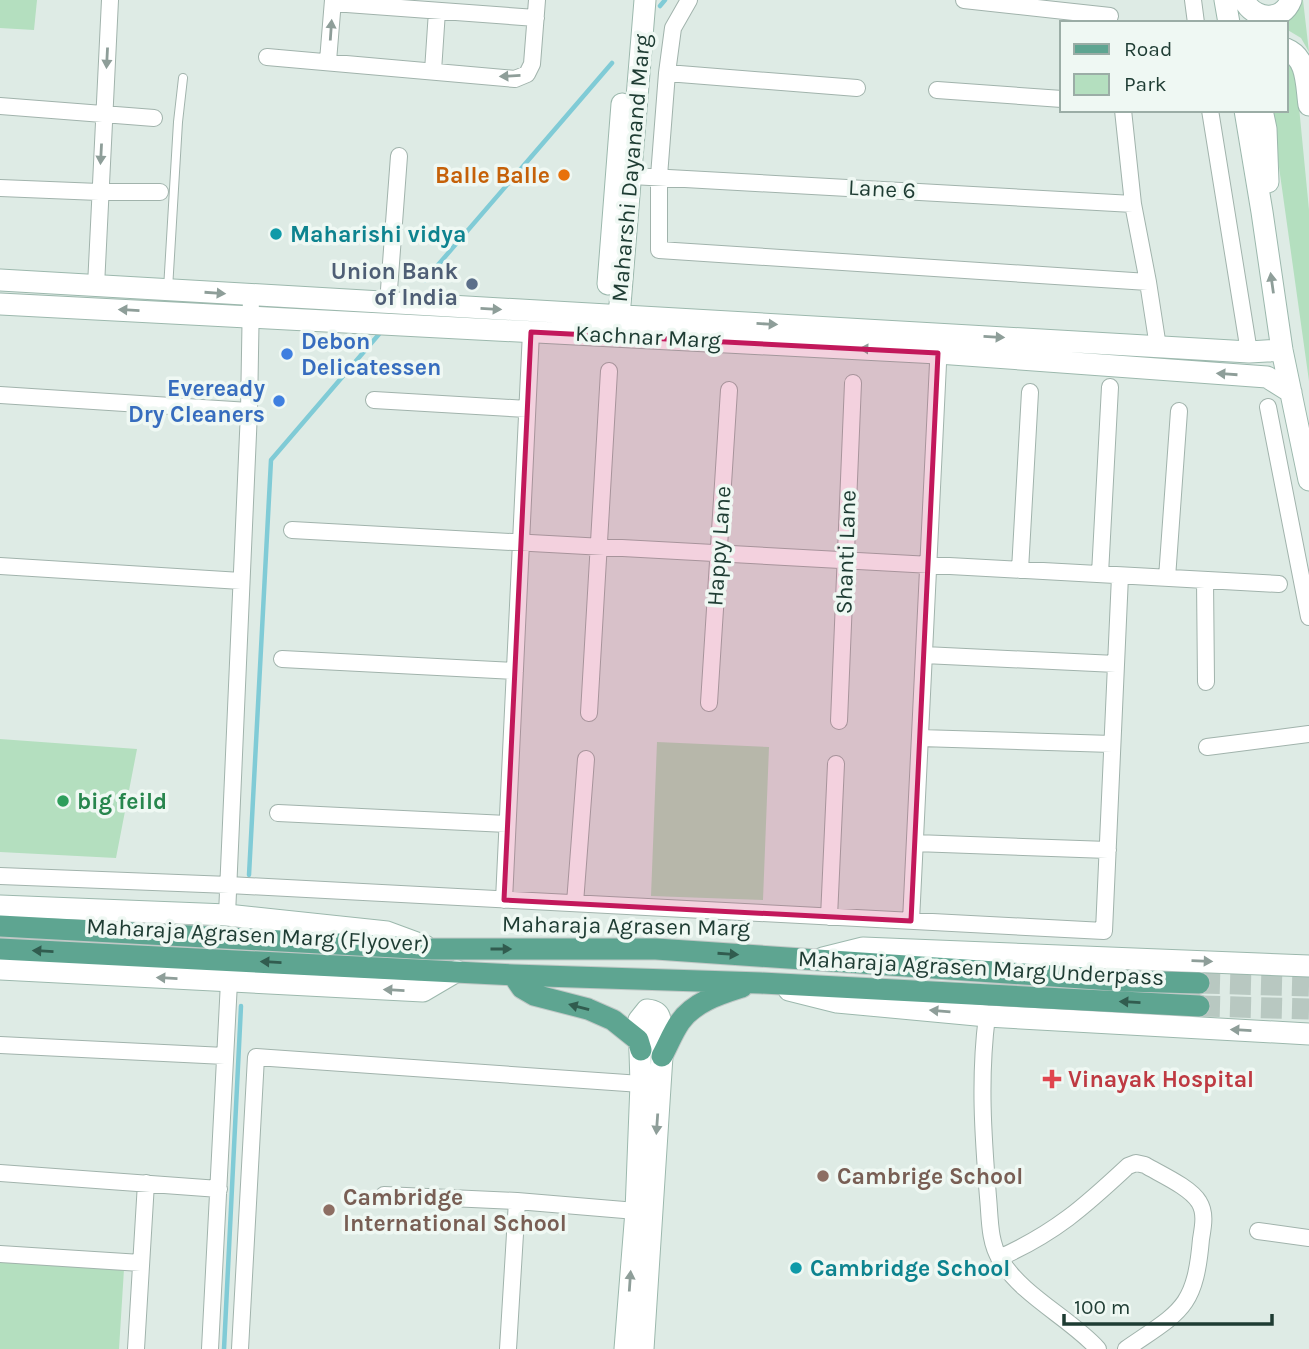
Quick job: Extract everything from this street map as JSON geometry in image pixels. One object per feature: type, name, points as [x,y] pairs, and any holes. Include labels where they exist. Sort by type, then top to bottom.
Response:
[{"type":"main road","name":"Maharaja Agrasen Marg (Flyover)","points":[[0,926],[432,949]]},
{"type":"main road","name":"Maharaja Agrasen Marg (Flyover)","points":[[0,949],[513,975]]},
{"type":"main road","name":"Maharaja Agrasen Marg","points":[[432,949],[656,949],[817,960]]},
{"type":"main road","name":"Maharaja Agrasen Marg Underpass","points":[[817,960],[1126,981],[1199,983]]},
{"type":"main road","points":[[513,975],[757,983]]},
{"type":"main road","points":[[513,975],[522,988],[534,995],[588,1009],[613,1020],[651,1053],[694,1008],[720,994],[757,983]]},
{"type":"main road","name":"Maharaja Agrasen Marg Underpass","points":[[757,983],[1199,1006]]},
{"type":"street","points":[[96,286],[110,0]]},
{"type":"street","points":[[267,57],[515,79],[527,74],[532,64],[537,0]]},
{"type":"street","name":"Maharshi Dayanand Marg","points":[[612,326],[631,0]]},
{"type":"street","name":"Maharshi Dayanand Marg","points":[[612,326],[632,176],[645,0]]},
{"type":"street","points":[[689,0],[673,28],[667,73],[659,176],[659,250],[1148,282]]},
{"type":"street","points":[[964,0],[1109,13]]},
{"type":"street","points":[[1193,0],[1196,21]]},
{"type":"street","points":[[1226,0],[1230,21]]},
{"type":"street","points":[[1244,0],[1254,13],[1266,18],[1280,13],[1288,7],[1291,0]]},
{"type":"street","points":[[328,61],[333,1],[536,18]]},
{"type":"street","points":[[433,71],[437,10]]},
{"type":"street","points":[[1288,49],[1294,52],[1302,65],[1307,80],[1309,106]]},
{"type":"street","points":[[667,73],[857,88]]},
{"type":"street","points":[[937,90],[1060,99]]},
{"type":"street","points":[[0,106],[154,118]]},
{"type":"street","points":[[1123,112],[1133,204],[1158,347]]},
{"type":"street","points":[[1210,112],[1249,352]]},
{"type":"street","points":[[1245,112],[1282,350],[1309,480]]},
{"type":"street","points":[[1262,112],[1266,129],[1268,192],[1262,212]]},
{"type":"street","points":[[387,303],[399,156]]},
{"type":"street","name":"Lane 6","points":[[632,176],[1133,204]]},
{"type":"street","points":[[0,188],[160,192]]},
{"type":"street","name":"Kachnar Marg","points":[[0,280],[387,303],[612,326],[939,344],[1158,347],[1249,352],[1282,350]]},
{"type":"street","points":[[227,915],[249,411],[251,295]]},
{"type":"street","name":"Kachnar Marg","points":[[0,304],[531,332],[612,326]]},
{"type":"street","points":[[504,900],[531,332]]},
{"type":"street","points":[[911,921],[939,344]]},
{"type":"street","name":"Kachnar Marg","points":[[939,344],[1267,377],[1291,392]]},
{"type":"street","points":[[589,713],[609,371]]},
{"type":"street","name":"Shanti Lane","points":[[839,721],[853,383]]},
{"type":"street","points":[[1100,575],[1110,387]]},
{"type":"street","name":"Happy Lane","points":[[709,703],[729,390]]},
{"type":"street","points":[[1020,570],[1030,392]]},
{"type":"street","points":[[0,395],[249,411]]},
{"type":"street","points":[[374,400],[527,409]]},
{"type":"street","points":[[1268,407],[1309,617]]},
{"type":"street","points":[[1167,578],[1180,411]]},
{"type":"street","points":[[292,530],[1279,584]]},
{"type":"street","points":[[0,566],[242,581]]},
{"type":"street","points":[[0,876],[229,885],[1104,931],[1120,576]]},
{"type":"street","points":[[1205,580],[1206,682]]},
{"type":"street","points":[[924,655],[1116,664]]},
{"type":"street","points":[[282,659],[515,671]]},
{"type":"street","points":[[1207,747],[1309,734]]},
{"type":"street","points":[[920,738],[1112,744]]},
{"type":"street","points":[[576,903],[586,759]]},
{"type":"street","points":[[829,917],[836,764]]},
{"type":"street","points":[[278,813],[508,824]]},
{"type":"street","points":[[915,843],[1108,850]]},
{"type":"street","points":[[0,906],[227,915],[387,932],[432,949]]},
{"type":"street","points":[[817,960],[863,947],[1309,966]]},
{"type":"street","points":[[0,968],[423,991],[457,971]]},
{"type":"street","points":[[210,1349],[229,982]]},
{"type":"street","points":[[757,983],[837,1002],[987,1016],[1309,1034]]},
{"type":"street","points":[[987,1016],[983,1046],[981,1118],[992,1236],[999,1258],[1017,1280],[1098,1349]]},
{"type":"street","points":[[0,1045],[225,1056]]},
{"type":"street","points":[[625,1349],[636,1211],[640,1084],[651,1053]]},
{"type":"street","points":[[643,1349],[651,1053]]},
{"type":"street","points":[[240,1349],[256,1057],[640,1084]]},
{"type":"street","points":[[999,1258],[1050,1233],[1078,1212],[1128,1166],[1136,1163],[1145,1165],[1192,1194],[1200,1203],[1204,1216],[1199,1269],[1193,1291],[1183,1307],[1126,1349]]},
{"type":"street","points":[[0,1173],[219,1189]]},
{"type":"street","points":[[136,1349],[146,1184]]},
{"type":"street","points":[[384,1195],[517,1201],[636,1211]]},
{"type":"street","points":[[508,1349],[517,1201]]},
{"type":"street","points":[[1258,1231],[1309,1238]]},
{"type":"street","points":[[0,1254],[141,1263]]},
{"type":"lane","points":[[168,289],[183,78]]},
{"type":"highlighted area","points":[[531,332],[938,353],[911,921],[504,900]]},
{"type":"green space","points":[[0,0],[37,0],[34,30],[0,28]]},
{"type":"green space","points":[[1297,0],[1303,0],[1309,52],[1301,38],[1288,30],[1288,21],[1265,21]]},
{"type":"green space","points":[[1288,58],[1296,76],[1309,210],[1309,381],[1271,112],[1288,112]]},
{"type":"green space","name":"big feild","points":[[0,739],[137,749],[116,858],[0,852]]},
{"type":"green space","points":[[657,742],[769,747],[763,900],[651,896]]},
{"type":"green space","points":[[0,1260],[124,1269],[119,1349],[0,1349]]},
{"type":"waterway","points":[[660,6],[665,0]]},
{"type":"waterway","points":[[425,280],[612,63]]},
{"type":"waterway","points":[[249,875],[271,460],[380,333]]},
{"type":"waterway","points":[[224,1349],[241,1006]]},
{"type":"tunnel","points":[[1199,983],[1309,986]]},
{"type":"tunnel","points":[[1199,1006],[1309,1009]]},
{"type":"place","name":"Balle Balle","points":[[564,175]]},
{"type":"place","name":"Maharishi vidya","points":[[276,234]]},
{"type":"place","name":"Union Bank of India","points":[[472,284]]},
{"type":"place","name":"Debon Delicatessen","points":[[287,354]]},
{"type":"place","name":"Eveready Dry Cleaners","points":[[279,401]]},
{"type":"place","name":"big feild","points":[[63,801]]},
{"type":"place","name":"Vinayak Hospital","points":[[1052,1079]]},
{"type":"place","name":"Cambrige School","points":[[823,1176]]},
{"type":"place","name":"Cambridge International School","points":[[329,1210]]},
{"type":"place","name":"Cambridge School","points":[[796,1268]]}]
